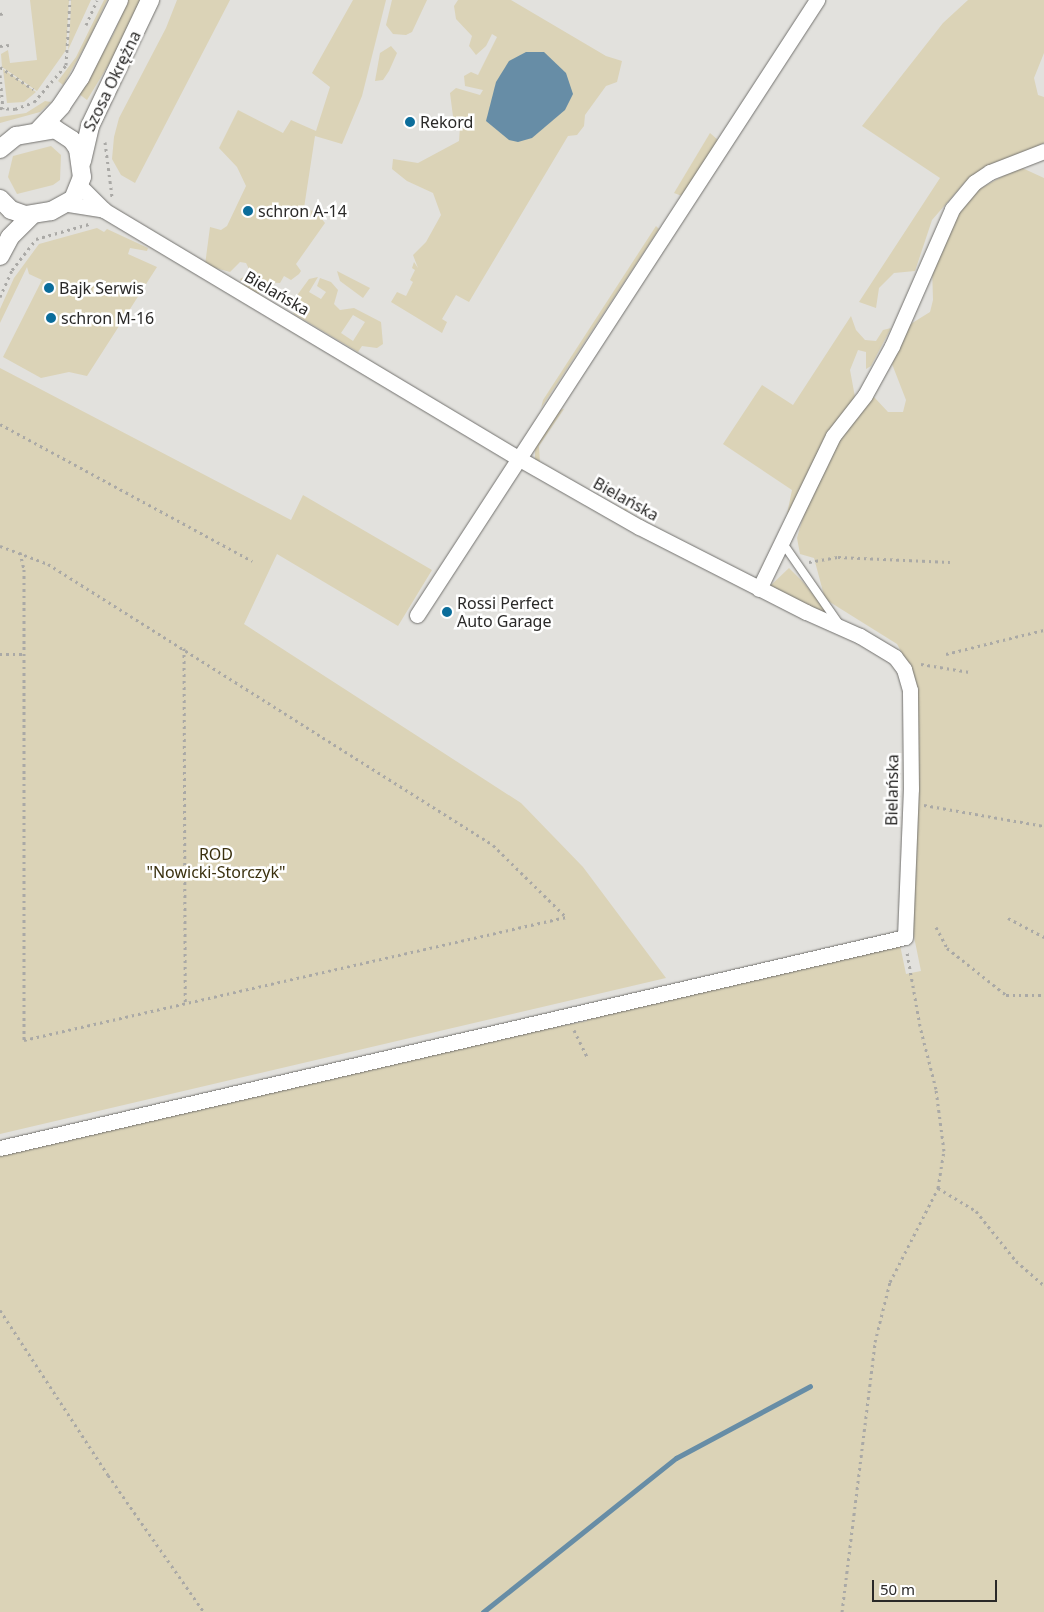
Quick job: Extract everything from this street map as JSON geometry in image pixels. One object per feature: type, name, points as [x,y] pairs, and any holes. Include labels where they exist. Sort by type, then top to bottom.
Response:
[{"type":"street","name":"Szosa Okrężna","points":[[39,130],[61,106],[80,78],[119,0]]},
{"type":"street","name":"Szosa Okrężna","points":[[80,186],[82,164],[90,126],[150,0]]},
{"type":"street","points":[[417,616],[518,458],[818,0]]},
{"type":"street","points":[[0,149],[8,136],[49,128],[64,134],[78,149],[82,164]]},
{"type":"street","points":[[759,589],[833,436],[865,395],[892,346],[952,209],[975,182],[990,172],[1044,151]]},
{"type":"street","points":[[0,256],[10,237],[37,214],[68,204],[80,186]]},
{"type":"street","name":"Bielańska","points":[[80,186],[104,210],[518,458],[635,525],[759,589],[888,652],[904,669],[908,680],[910,802],[905,937]]},
{"type":"street","points":[[0,199],[11,210],[37,214]]},
{"type":"street","name":"Bielańska","points":[[68,204],[104,210]]},
{"type":"street","points":[[0,1148],[905,937]]},
{"type":"lane","points":[[782,542],[842,628]]},
{"type":"path","points":[[66,66],[70,0]]},
{"type":"path","points":[[82,33],[96,0]]},
{"type":"path","points":[[0,14],[6,13]]},
{"type":"path","points":[[0,46],[9,45]]},
{"type":"path","points":[[0,75],[1,109],[24,107],[34,102],[66,66],[75,50]]},
{"type":"path","points":[[0,67],[33,89]]},
{"type":"path","points":[[0,297],[12,270],[21,261]]},
{"type":"path","points":[[0,424],[252,561]]},
{"type":"path","points":[[0,546],[20,552],[48,564],[494,845],[566,917],[24,1040],[24,569],[20,552]]},
{"type":"path","points":[[798,564],[838,557],[950,562]]},
{"type":"path","points":[[946,654],[1044,630]]},
{"type":"path","points":[[184,648],[185,1005]]},
{"type":"path","points":[[0,654],[24,654]]},
{"type":"path","points":[[920,664],[969,672]]},
{"type":"path","points":[[910,802],[1044,826]]},
{"type":"path","points":[[1008,918],[1044,937]]},
{"type":"path","points":[[936,927],[947,948],[1006,995],[1044,995]]},
{"type":"path","points":[[842,1612],[875,1342],[890,1282],[938,1188],[944,1152],[941,1116],[905,937]]},
{"type":"path","points":[[565,1016],[588,1059]]},
{"type":"path","points":[[938,1188],[976,1211],[1016,1262],[1044,1285]]},
{"type":"path","points":[[0,1310],[108,1475],[204,1612]]},
{"type":"green space","points":[[30,0],[69,0],[66,50],[37,91],[2,67],[1,54],[8,50],[10,63],[37,60]]},
{"type":"green space","points":[[71,0],[91,0],[68,50],[70,26]]},
{"type":"green space","points":[[104,0],[107,0],[90,37],[63,85],[58,81],[76,57]]},
{"type":"green space","points":[[128,0],[140,0],[112,59],[87,100],[79,94],[113,35]]},
{"type":"green space","points":[[177,0],[230,0],[135,183],[121,175],[112,159],[114,137],[119,118],[166,28]]},
{"type":"green space","points":[[353,0],[386,0],[362,96],[342,144],[315,136],[304,208],[316,212],[325,223],[296,264],[301,271],[299,274],[291,280],[284,276],[280,283],[267,282],[268,287],[258,294],[245,287],[240,279],[251,273],[246,263],[240,262],[230,272],[205,265],[210,227],[221,230],[227,226],[246,186],[237,167],[219,148],[238,110],[283,133],[291,120],[316,131],[330,87],[312,73]]},
{"type":"green space","points":[[392,0],[427,0],[412,32],[406,35],[393,34],[386,25]]},
{"type":"green space","points":[[458,0],[511,0],[606,56],[622,61],[617,82],[606,86],[585,115],[584,126],[577,135],[568,136],[469,302],[456,295],[442,319],[447,322],[442,333],[391,302],[397,292],[406,296],[413,282],[410,280],[415,270],[412,268],[414,262],[418,268],[413,255],[426,242],[441,215],[433,193],[407,181],[392,169],[393,159],[418,163],[459,141],[460,127],[454,124],[450,93],[456,88],[480,95],[483,90],[465,86],[464,76],[471,72],[478,75],[497,37],[492,34],[486,46],[476,55],[469,46],[472,36],[456,19],[454,6]]},
{"type":"green space","points":[[968,0],[1044,0],[1044,53],[1034,78],[1038,95],[1044,97],[1044,143],[965,182],[932,220],[915,271],[894,273],[879,288],[876,308],[859,302],[940,178],[862,126],[943,23]]},
{"type":"green space","points":[[391,46],[397,53],[389,71],[383,80],[375,81],[380,53]]},
{"type":"green space","points":[[3,69],[36,92],[24,102],[7,103]]},
{"type":"green space","points":[[45,101],[51,102],[40,112],[0,123],[0,117],[26,113]]},
{"type":"green space","points":[[710,133],[718,140],[682,196],[674,193]]},
{"type":"green space","points":[[51,146],[61,155],[60,180],[53,185],[17,194],[8,177],[13,156]]},
{"type":"green space","points":[[1020,167],[1044,178],[1044,1612],[0,1612],[0,1156],[497,1038],[587,1021],[586,1015],[900,945],[906,974],[921,971],[911,922],[913,673],[897,644],[825,599],[814,558],[800,554],[797,538],[808,500],[837,440],[866,401],[874,397],[888,412],[903,412],[906,400],[892,364],[909,325],[930,312],[933,300],[932,266],[951,222],[972,193]]},
{"type":"green space","points":[[656,226],[659,229],[541,408],[543,400]]},
{"type":"green space","points":[[97,228],[104,232],[107,229],[148,248],[147,251],[130,248],[128,254],[157,267],[87,376],[69,372],[41,378],[3,357],[42,280],[29,274],[27,267],[0,323],[0,309],[14,278],[39,244]]},
{"type":"green space","points":[[337,271],[370,288],[363,298],[340,281]]},
{"type":"green space","points":[[318,277],[309,292],[321,299],[326,292],[317,286],[320,278],[331,282],[338,290],[334,304],[340,310],[354,308],[381,322],[383,344],[377,348],[362,346],[358,352],[294,314],[290,305],[309,279]],"holes":[[[353,315],[365,322],[353,341],[341,333]]]},
{"type":"green space","points":[[851,316],[856,330],[865,340],[876,341],[883,330],[891,328],[871,366],[866,369],[866,352],[858,350],[850,370],[855,397],[795,506],[787,514],[792,490],[723,444],[762,385],[793,405]]},
{"type":"green space","name":"ROD \"Nowicki-Storczyk\"","points":[[0,368],[291,520],[303,495],[432,570],[398,626],[277,554],[244,624],[521,803],[583,867],[666,978],[0,1134]]},
{"type":"green space","points":[[564,409],[539,446],[540,463],[623,510],[635,502],[631,508],[626,511],[615,509],[535,461],[535,444],[559,410]]},
{"type":"green space","points":[[789,568],[803,582],[830,615],[768,588]]},
{"type":"water","points":[[526,52],[544,52],[566,73],[573,94],[565,110],[532,138],[518,142],[509,140],[486,121],[496,82],[509,61]]},
{"type":"waterway","points":[[483,1612],[676,1458],[810,1386]]},
{"type":"place","name":"Rekord","points":[[410,122]]},
{"type":"place","name":"schron A-14","points":[[248,211]]},
{"type":"place","name":"Bajk Serwis","points":[[49,288]]},
{"type":"place","name":"schron M-16","points":[[51,318]]},
{"type":"place","name":"Rossi Perfect Auto Garage","points":[[447,612]]}]
